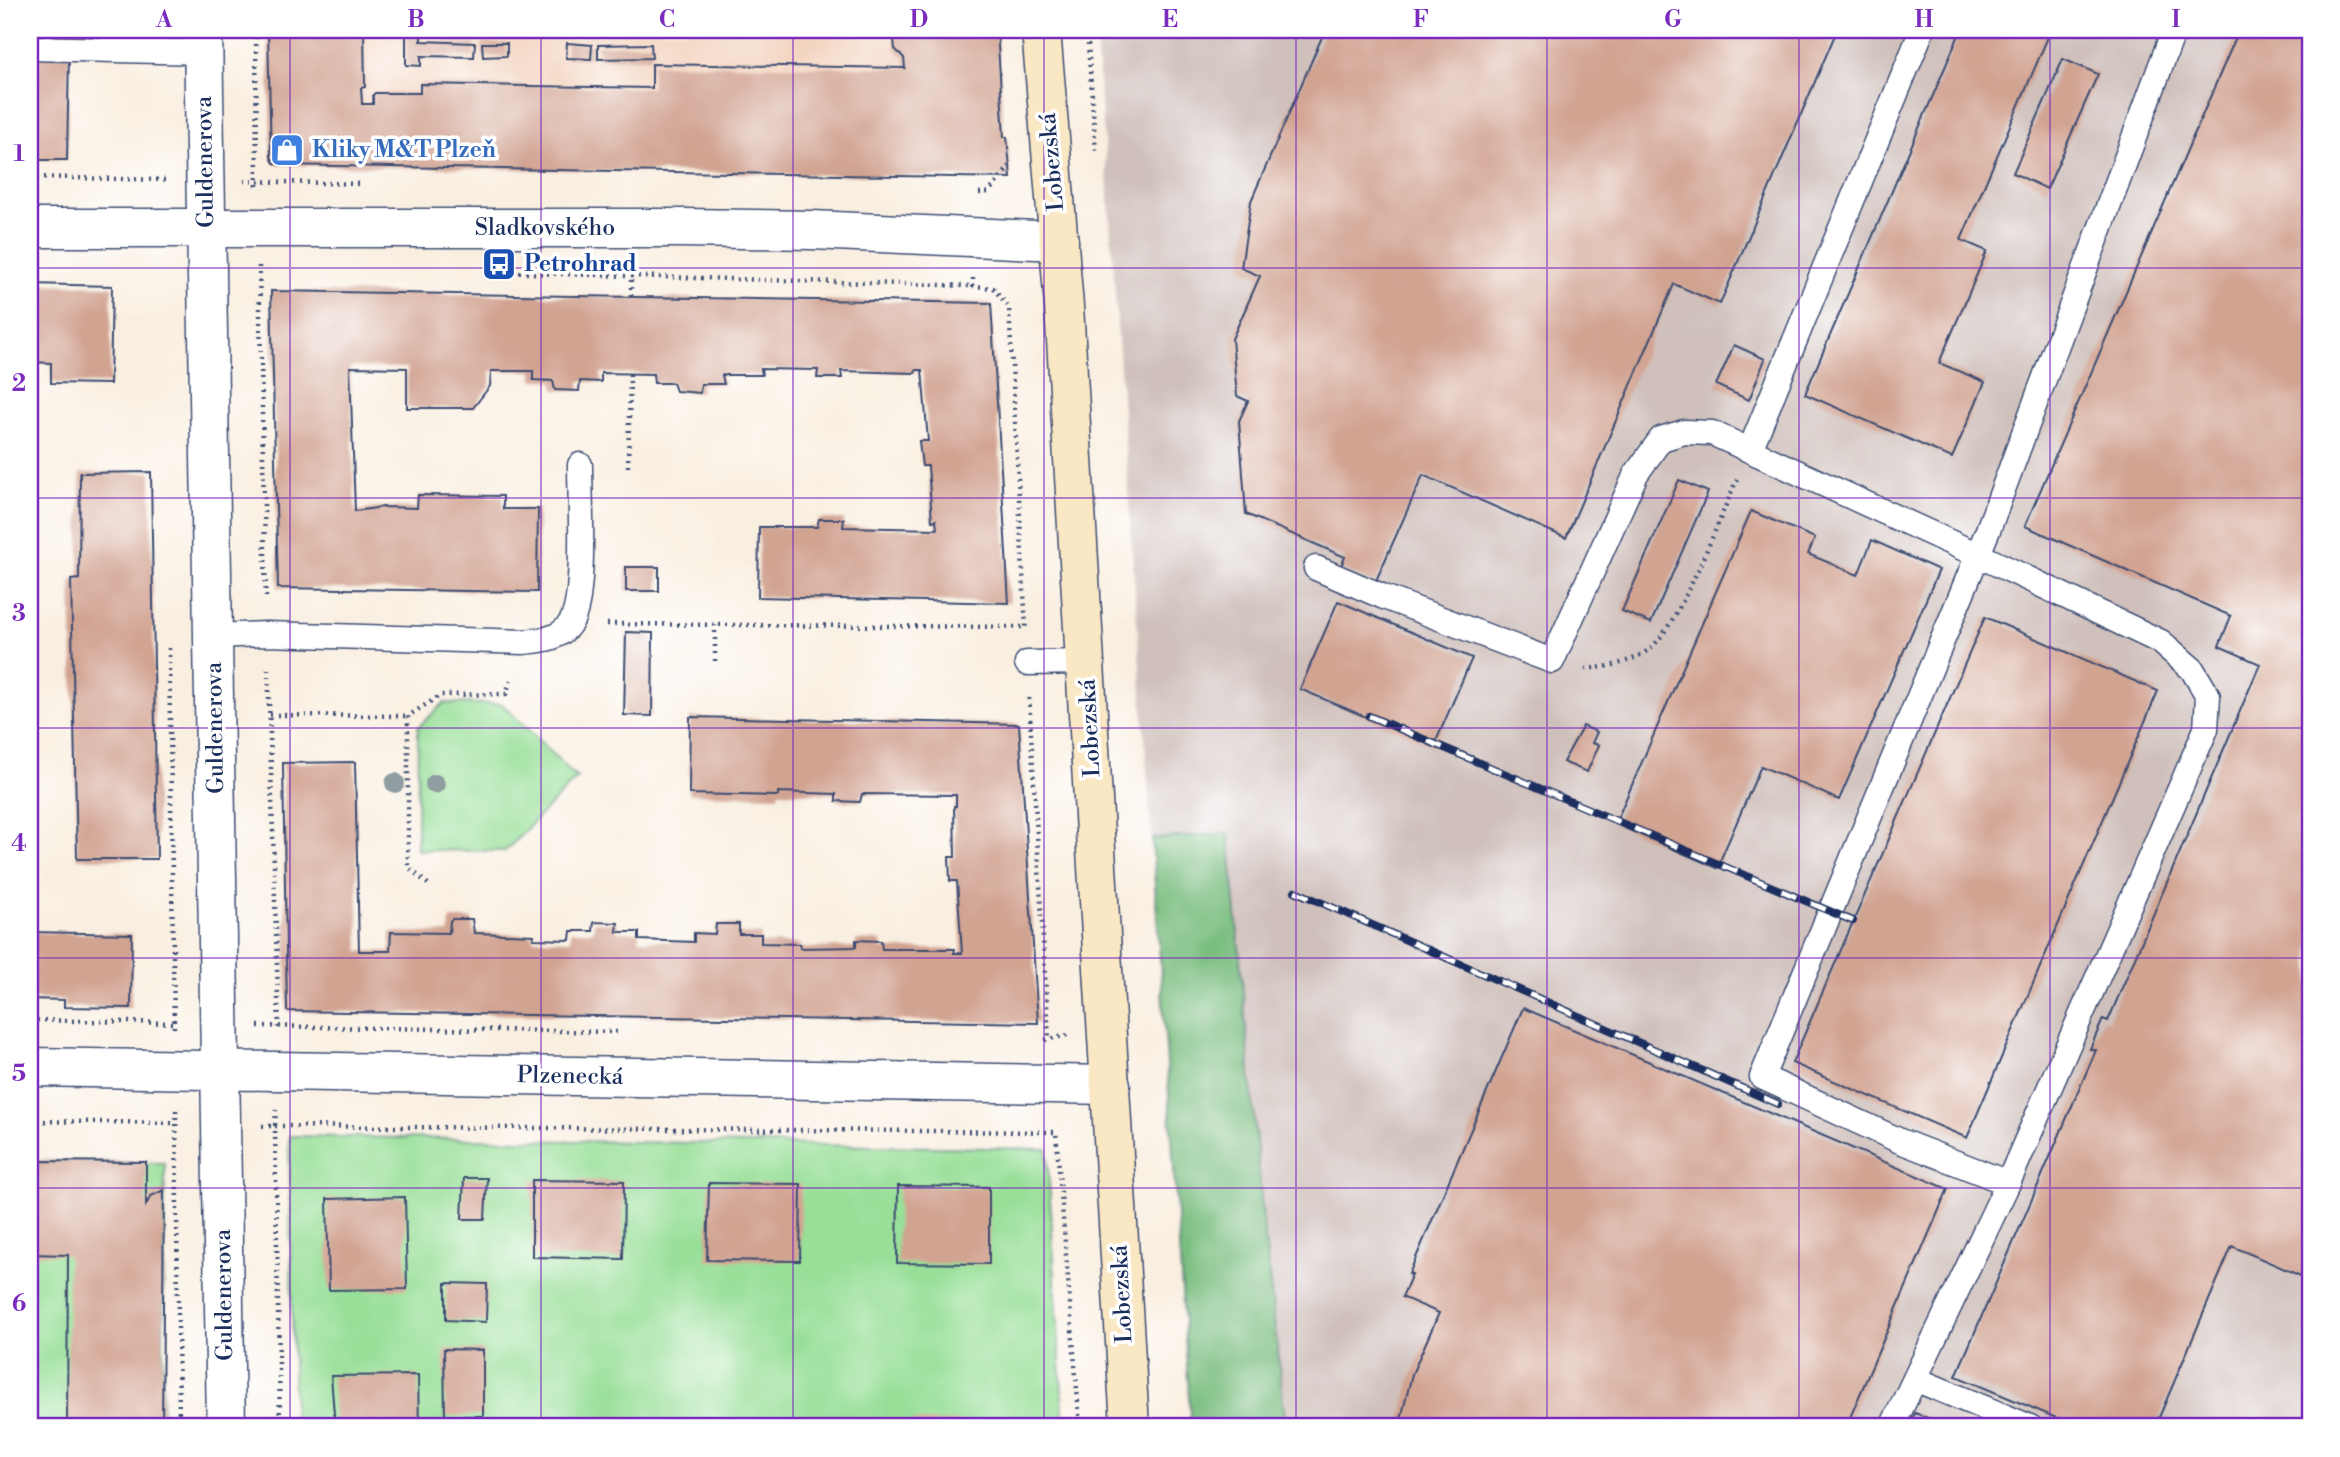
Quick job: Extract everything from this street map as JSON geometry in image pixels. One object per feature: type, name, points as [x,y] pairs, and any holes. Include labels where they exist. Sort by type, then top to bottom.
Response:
[{"type":"street","name":"Lobezská","points":[[1041,30],[1059,241],[1086,662],[1130,1427]]},
{"type":"street","name":"Guldenerova","points":[[203,41],[226,1427]]},
{"type":"street","name":"Sladkovského","points":[[30,228],[207,246],[684,228],[812,230],[1059,241]]},
{"type":"street","name":"Plzenecká","points":[[30,1068],[1111,1085]]},
{"type":"lane","points":[[1750,450],[1922,30]]},
{"type":"lane","points":[[2008,1183],[1900,1141],[1762,1077],[1977,555],[2174,30]]},
{"type":"lane","points":[[30,48],[203,41]]},
{"type":"lane","points":[[1316,568],[1552,662],[1636,474],[1661,439],[1684,432],[1712,433],[2161,642],[2192,669],[2208,696],[2206,729],[2008,1183],[1892,1427]]},
{"type":"lane","points":[[214,636],[267,634],[523,642],[551,639],[571,624],[580,600],[580,465]]},
{"type":"lane","points":[[1027,663],[1086,662]]},
{"type":"lane","points":[[1915,1379],[2030,1427]]},
{"type":"path","points":[[1087,30],[1096,152]]},
{"type":"path","points":[[972,286],[973,194],[989,192],[1013,163]]},
{"type":"path","points":[[207,246],[272,267]]},
{"type":"path","points":[[480,272],[972,286],[993,288],[1009,307],[1049,1040]]},
{"type":"path","points":[[631,276],[631,296]]},
{"type":"path","points":[[628,467],[630,374]]},
{"type":"path","points":[[1552,662],[1583,669],[1615,667],[1649,650],[1675,617],[1750,450]]},
{"type":"path","points":[[571,624],[1026,627]]},
{"type":"path","points":[[715,625],[715,661]]},
{"type":"path","points":[[270,715],[408,716],[440,695],[506,694],[523,642]]},
{"type":"path","points":[[408,716],[408,867],[428,884]]},
{"type":"path","points":[[30,1020],[279,1027]]},
{"type":"path","points":[[30,1121],[176,1123]]},
{"type":"path","points":[[280,1427],[275,1126],[1056,1132],[1080,1427]]},
{"type":"shaded area","points":[[268,30],[997,30],[1004,136],[1007,137],[1011,178],[280,165],[274,163],[271,157]]},
{"type":"shaded area","points":[[1095,30],[2310,30],[2310,1427],[1191,1427]]},
{"type":"green space","points":[[82,30],[144,30],[144,40]]},
{"type":"green space","points":[[444,703],[502,704],[577,778],[505,851],[417,850],[418,727]]},
{"type":"green space","points":[[1229,833],[1264,1230],[1286,1427],[1191,1427],[1152,839]]},
{"type":"green space","points":[[289,1136],[1047,1149],[1064,1427],[294,1427]]},
{"type":"green space","points":[[30,1161],[165,1163],[162,1427],[30,1427]]},
{"type":"building","points":[[268,30],[364,32],[365,87],[361,88],[362,104],[373,104],[375,93],[420,93],[420,84],[652,88],[652,64],[905,68],[904,58],[895,49],[893,30],[997,30],[1004,137],[1007,137],[1011,178],[280,165],[274,163],[271,157]]},
{"type":"building","points":[[384,30],[421,30],[421,41],[475,43],[474,57],[421,56],[421,66],[406,65],[406,33],[384,33]]},
{"type":"building","points":[[1325,30],[1837,30],[1720,304],[1674,284],[1566,538],[1423,475],[1375,583],[1340,568],[1345,557],[1246,514],[1239,421],[1248,401],[1237,396],[1232,339],[1260,276],[1241,268],[1251,201]]},
{"type":"building","points":[[1961,30],[2051,30],[1961,240],[1987,251],[1939,363],[1985,382],[1952,458],[1805,394]]},
{"type":"building","points":[[2239,30],[2310,30],[2310,1280],[2232,1246],[2155,1427],[2078,1427],[1956,1376],[2096,1050],[2090,1049],[2103,1019],[2108,1021],[2260,664],[2219,646],[2231,616],[2025,526]]},
{"type":"building","points":[[482,43],[507,43],[507,56],[483,57]]},
{"type":"building","points":[[567,43],[592,45],[591,59],[566,58]]},
{"type":"building","points":[[651,44],[652,58],[598,59],[598,45]]},
{"type":"building","points":[[30,55],[69,55],[67,160],[30,160]]},
{"type":"building","points":[[2063,59],[2098,74],[2047,189],[2013,173]]},
{"type":"building","points":[[30,284],[112,286],[110,384],[51,383],[51,363],[30,362]]},
{"type":"building","points":[[271,291],[991,303],[1009,603],[758,597],[759,527],[817,527],[819,519],[844,519],[843,527],[937,529],[936,520],[932,521],[928,466],[922,466],[919,441],[928,441],[922,370],[916,370],[915,373],[841,371],[842,378],[817,378],[818,370],[761,369],[762,375],[722,375],[724,384],[701,384],[700,393],[676,391],[673,383],[654,383],[653,374],[601,373],[601,382],[580,381],[579,391],[555,390],[553,381],[533,380],[533,371],[491,371],[490,386],[473,408],[407,408],[407,368],[350,367],[355,511],[383,507],[417,508],[418,495],[503,496],[503,509],[538,509],[537,592],[278,588]]},
{"type":"building","points":[[1734,345],[1765,359],[1749,400],[1716,385]]},
{"type":"building","points":[[151,472],[157,859],[77,859],[71,580],[79,579],[80,473]]},
{"type":"building","points":[[1679,480],[1708,492],[1651,623],[1622,611]]},
{"type":"building","points":[[1751,511],[1815,538],[1808,554],[1858,575],[1872,540],[1939,570],[1839,800],[1761,766],[1717,868],[1615,824]]},
{"type":"building","points":[[626,567],[659,567],[659,591],[626,591]]},
{"type":"building","points":[[1338,601],[1472,658],[1434,746],[1300,689]]},
{"type":"building","points":[[1985,617],[2158,691],[1967,1138],[1792,1063]]},
{"type":"building","points":[[626,632],[653,633],[652,716],[624,715]]},
{"type":"building","points":[[690,717],[1019,724],[1038,1023],[287,1011],[283,763],[355,762],[359,951],[390,951],[391,932],[449,933],[452,919],[472,919],[474,933],[534,935],[533,939],[570,940],[571,931],[593,931],[594,922],[618,923],[617,932],[639,932],[639,940],[694,942],[694,933],[715,934],[716,924],[739,924],[739,934],[761,934],[761,943],[800,944],[800,948],[856,947],[856,940],[881,941],[882,949],[955,949],[954,953],[962,953],[957,881],[950,881],[949,857],[955,857],[956,795],[862,794],[860,802],[836,801],[836,794],[689,794]]},
{"type":"building","points":[[1583,726],[1597,732],[1592,743],[1599,745],[1587,772],[1563,762]]},
{"type":"building","points":[[30,932],[132,934],[131,1008],[64,1007],[64,1000],[30,999]]},
{"type":"building","points":[[1523,1008],[1948,1189],[1846,1427],[1399,1427],[1412,1374],[1439,1313],[1402,1297],[1412,1274],[1409,1274]]},
{"type":"building","points":[[30,1161],[146,1162],[146,1205],[151,1196],[164,1190],[162,1427],[67,1427],[68,1255],[30,1254]]},
{"type":"building","points":[[464,1178],[487,1178],[485,1219],[462,1219]]},
{"type":"building","points":[[532,1180],[624,1181],[623,1259],[532,1257]]},
{"type":"building","points":[[709,1183],[801,1184],[800,1261],[707,1260]]},
{"type":"building","points":[[898,1186],[989,1187],[989,1264],[897,1263]]},
{"type":"building","points":[[405,1197],[407,1289],[329,1290],[327,1199]]},
{"type":"building","points":[[446,1283],[487,1284],[486,1322],[446,1320]]},
{"type":"building","points":[[444,1349],[483,1350],[483,1416],[445,1416]]},
{"type":"building","points":[[418,1375],[419,1427],[335,1427],[331,1376]]},
{"type":"building","points":[[1915,1413],[1950,1427],[1909,1427]]},
{"type":"building","points":[[908,1421],[1023,1423],[1023,1427],[908,1427]]},
{"type":"railway","points":[[1369,716],[1853,921]]},
{"type":"railway","points":[[1295,891],[1778,1104]]},
{"type":"place","name":"Kliky M&T Plzeň","points":[[287,150]]},
{"type":"place","name":"Petrohrad","points":[[499,264]]}]
